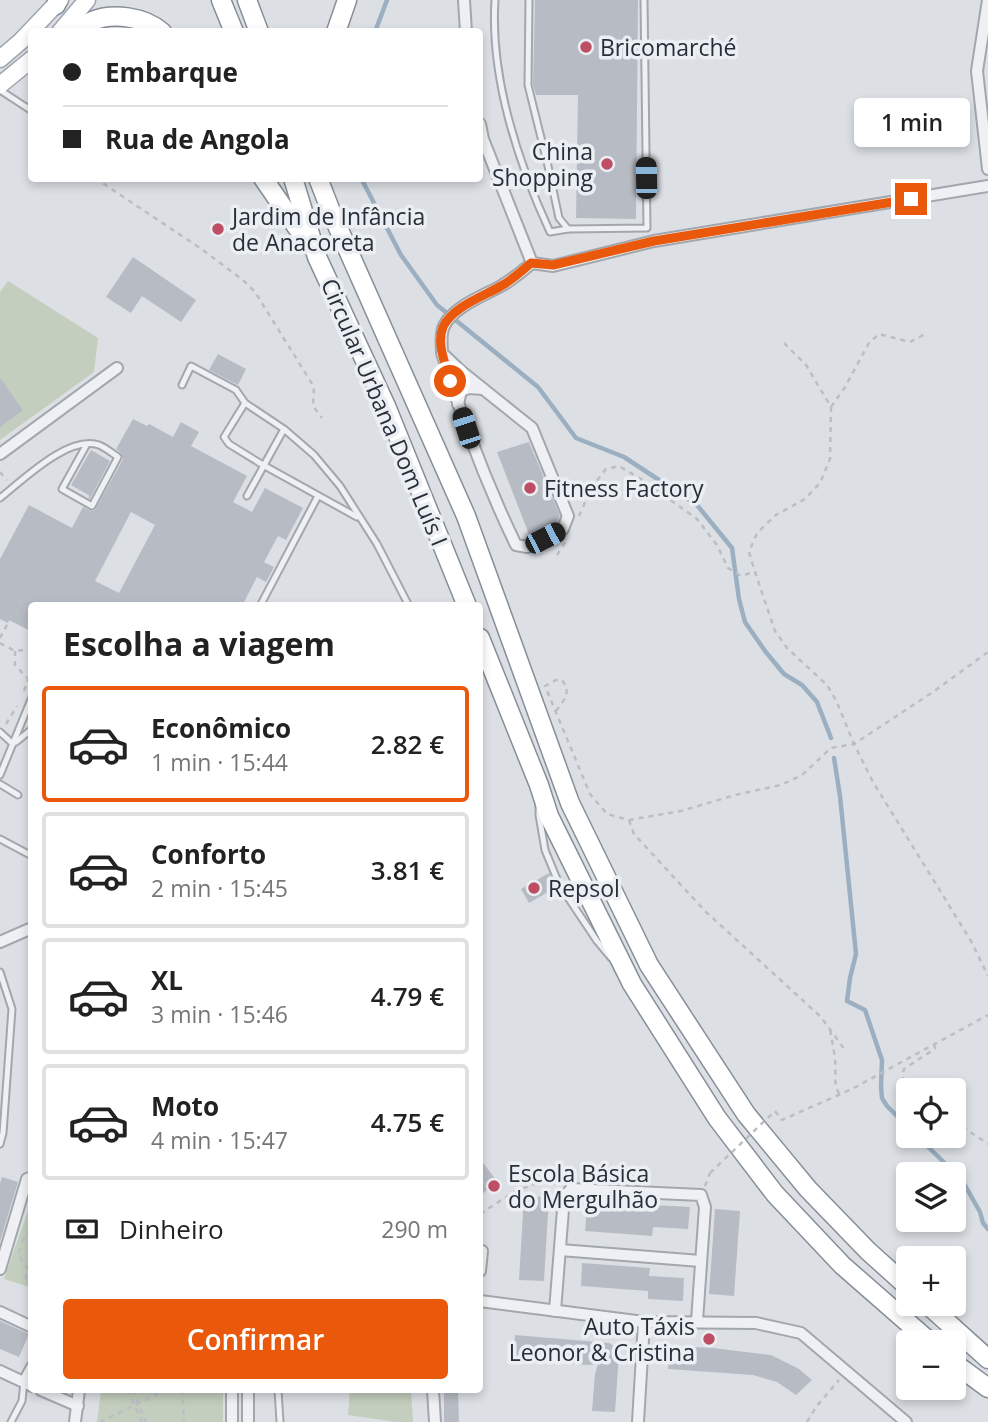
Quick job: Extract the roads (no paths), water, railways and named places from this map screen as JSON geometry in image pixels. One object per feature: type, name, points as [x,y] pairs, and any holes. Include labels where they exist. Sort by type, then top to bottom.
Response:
[{"type":"highway","points":[[221,0],[232,28]]},
{"type":"highway","points":[[247,0],[258,28]]},
{"type":"highway","points":[[338,28],[348,0]]},
{"type":"highway","points":[[79,28],[94,20],[118,16],[157,28]]},
{"type":"highway","points":[[266,182],[317,257]]},
{"type":"highway","name":"Circular Urbana Dom Luís I","points":[[294,182],[317,257],[386,405],[465,602]]},
{"type":"highway","name":"Circular Urbana Dom Luís I","points":[[320,182],[466,516],[570,803],[649,965],[746,1114],[808,1189],[896,1276]]},
{"type":"highway","points":[[326,182],[332,214]]},
{"type":"highway","points":[[483,645],[549,816],[632,984],[717,1118],[775,1194],[842,1265],[916,1330]]},
{"type":"highway","points":[[940,1316],[988,1359]]},
{"type":"highway","points":[[966,1373],[988,1388]]},
{"type":"highway","points":[[966,1375],[988,1398]]},
{"type":"main road","points":[[63,28],[87,0]]},
{"type":"main road","points":[[33,28],[58,2]]},
{"type":"main road","points":[[0,59],[28,34]]},
{"type":"main road","points":[[0,88],[28,63]]},
{"type":"street","points":[[464,0],[466,28]]},
{"type":"street","points":[[988,0],[977,71],[988,169]]},
{"type":"street","points":[[483,139],[531,263]]},
{"type":"street","points":[[442,353],[532,428],[568,516],[562,529],[527,547],[516,545],[497,506],[458,405],[442,353],[443,327],[450,318],[477,298],[503,285],[531,263],[553,265],[654,241],[988,186]]},
{"type":"street","points":[[0,454],[117,368]]},
{"type":"street","points":[[458,405],[461,391],[469,388],[483,389]]},
{"type":"street","points":[[0,942],[28,930]]},
{"type":"street","points":[[0,1269],[28,1179]]},
{"type":"street","points":[[555,1311],[564,1197],[571,1189],[701,1195],[705,1207],[697,1321]]},
{"type":"street","points":[[560,1250],[701,1261]]},
{"type":"street","points":[[483,1301],[644,1322],[756,1323],[801,1333],[906,1422]]},
{"type":"street","points":[[0,1312],[28,1325]]},
{"type":"street","points":[[638,1422],[644,1322]]},
{"type":"street","points":[[0,1371],[28,1384]]},
{"type":"street","points":[[48,1393],[78,1406]]},
{"type":"street","points":[[75,1422],[79,1393]]},
{"type":"street","points":[[232,1393],[232,1422]]},
{"type":"street","points":[[248,1393],[248,1422]]},
{"type":"street","points":[[433,1393],[435,1422]]},
{"type":"lane","points":[[495,0],[495,48],[502,92],[530,186],[550,232],[568,229],[647,229]]},
{"type":"lane","points":[[529,0],[528,85],[559,218],[568,229]]},
{"type":"lane","points":[[644,0],[647,229],[654,241]]},
{"type":"lane","points":[[0,88],[28,108]]},
{"type":"lane","points":[[181,385],[191,366],[236,390],[245,403],[284,429],[314,455],[340,486],[377,544],[405,602]]},
{"type":"lane","points":[[245,403],[224,438],[229,444],[360,519]]},
{"type":"lane","points":[[247,496],[284,429]]},
{"type":"lane","points":[[0,498],[55,454],[87,444],[99,445],[118,457],[92,506],[62,489],[87,444]]},
{"type":"lane","points":[[262,602],[318,496]]},
{"type":"lane","points":[[0,775],[28,707]]},
{"type":"lane","points":[[0,732],[13,744]]},
{"type":"lane","points":[[13,744],[28,732]]},
{"type":"lane","points":[[0,784],[18,795]]},
{"type":"lane","points":[[0,839],[28,854]]},
{"type":"lane","points":[[0,972],[12,1009],[0,1144]]},
{"type":"lane","points":[[11,1422],[28,1384]]},
{"type":"lane","points":[[278,1393],[280,1422]]},
{"type":"waterway","points":[[376,28],[387,0]]},
{"type":"waterway","points":[[363,182],[401,255],[437,305],[538,387],[576,438],[624,457],[697,505],[732,548],[745,622],[784,674],[802,685],[817,702],[831,738]]},
{"type":"waterway","points":[[834,758],[856,954],[847,1001],[865,1010],[882,1060],[882,1098],[896,1115]]},
{"type":"waterway","points":[[929,1148],[962,1180],[988,1229]]},
{"type":"place","name":"Bricomarché","points":[[586,47]]},
{"type":"place","name":"China Shopping","points":[[607,164]]},
{"type":"place","name":"Jardim de Infância de Anacoreta","points":[[218,229]]},
{"type":"place","name":"Fitness Factory","points":[[530,488]]},
{"type":"place","name":"Repsol","points":[[534,888]]},
{"type":"place","name":"Escola Básica do Mergulhão","points":[[494,1186]]},
{"type":"place","name":"Auto Táxis Leonor & Cristina","points":[[709,1339]]}]
